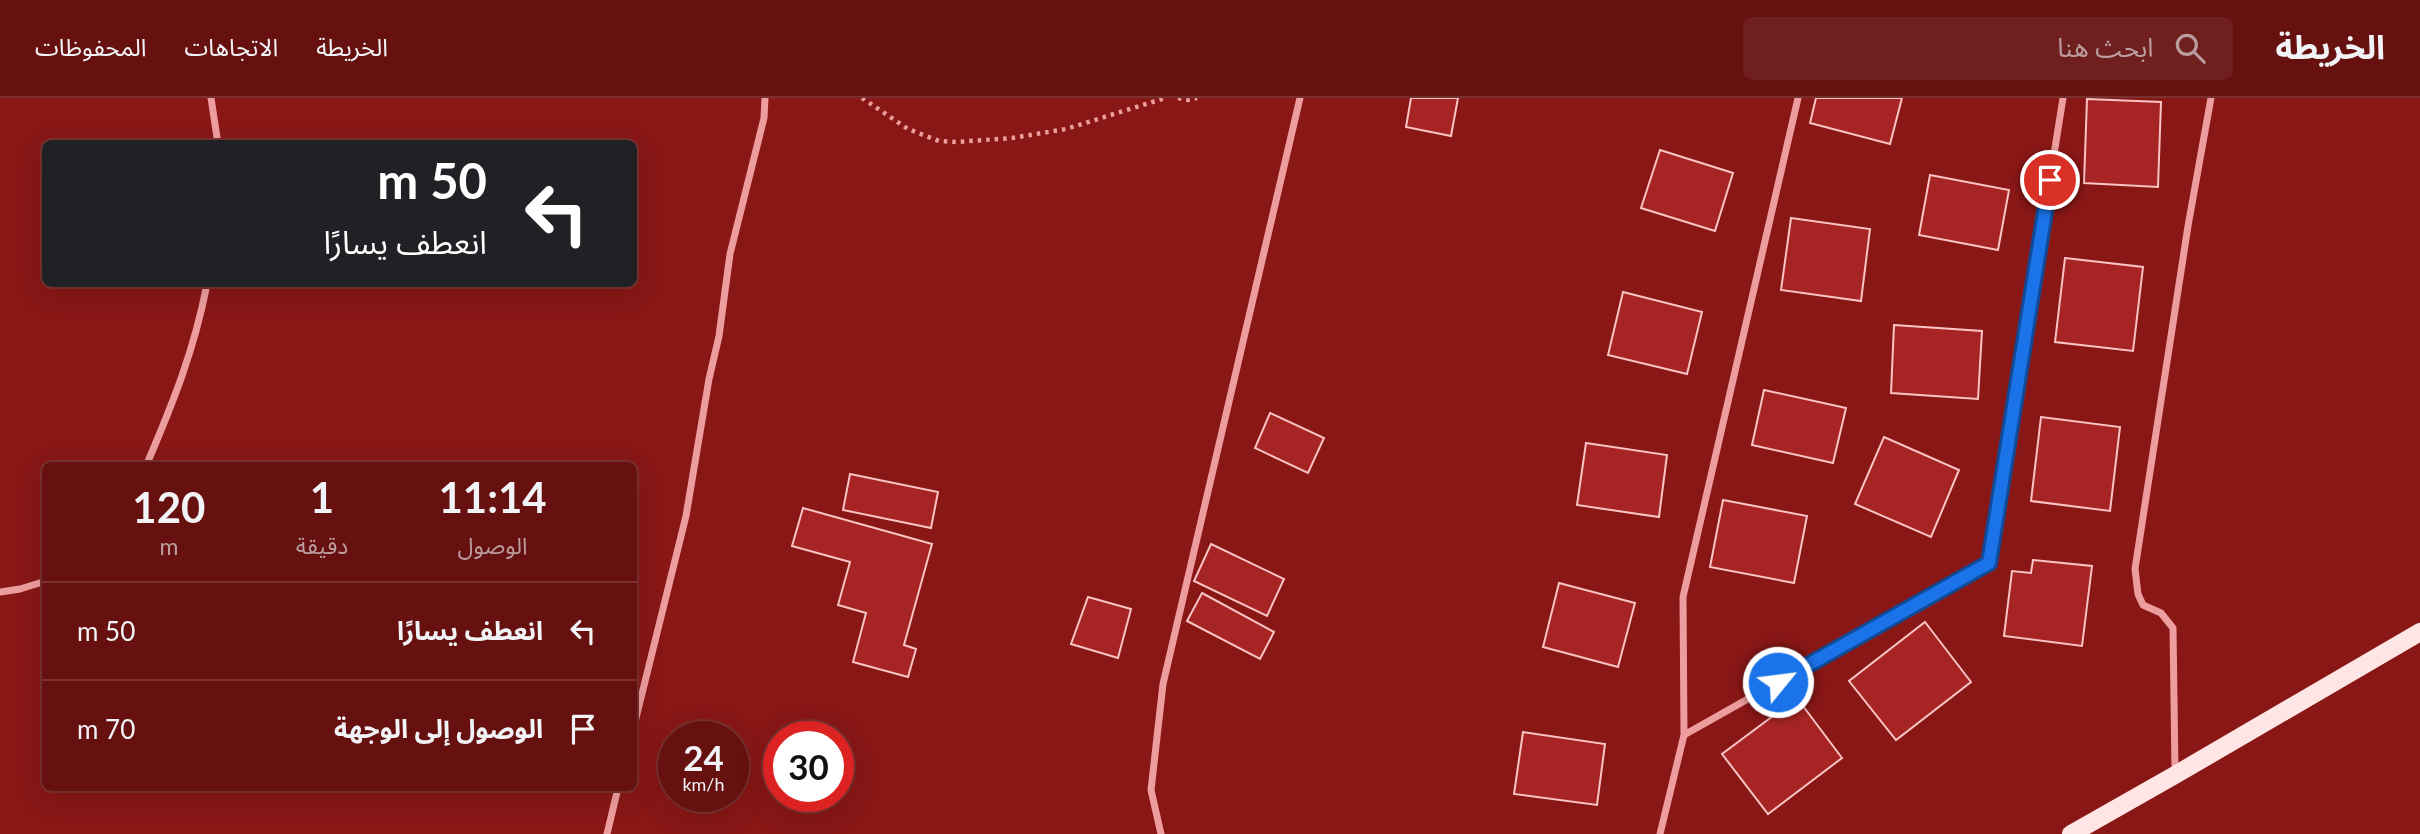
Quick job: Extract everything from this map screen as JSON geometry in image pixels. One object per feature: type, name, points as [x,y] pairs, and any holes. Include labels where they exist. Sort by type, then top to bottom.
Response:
[{"type":"main road","points":[[2071,834],[2420,632]]},
{"type":"street","points":[[211,98],[217,140]]},
{"type":"street","points":[[637,714],[686,516],[719,336],[730,254],[761,132],[765,98]]},
{"type":"street","points":[[1161,834],[1151,790],[1163,684],[1300,98]]},
{"type":"street","points":[[1660,834],[1684,735],[1684,597],[1798,98]]},
{"type":"street","points":[[1684,735],[1989,563],[2063,98]]},
{"type":"street","points":[[2175,775],[2173,628],[2161,613],[2143,605],[2138,594],[2135,569],[2211,98]]},
{"type":"street","points":[[148,462],[192,352],[206,287]]},
{"type":"street","points":[[0,592],[42,582]]},
{"type":"street","points":[[607,834],[617,791]]},
{"type":"path","points":[[862,98],[908,129],[939,141],[957,142],[1012,138],[1066,129],[1165,98]]},
{"type":"path","points":[[1178,98],[1197,98]]},
{"type":"building","points":[[1411,98],[1458,98],[1451,136],[1406,127]]},
{"type":"building","points":[[1816,98],[1902,98],[1890,144],[1810,123]]},
{"type":"building","points":[[2087,99],[2161,102],[2158,187],[2084,183]]},
{"type":"building","points":[[1660,150],[1733,173],[1715,231],[1641,208]]},
{"type":"building","points":[[1930,175],[2009,190],[1998,250],[1919,235]]},
{"type":"building","points":[[1791,218],[1870,229],[1861,301],[1781,290]]},
{"type":"building","points":[[2065,258],[2143,267],[2133,351],[2055,342]]},
{"type":"building","points":[[1623,292],[1702,312],[1687,374],[1608,355]]},
{"type":"building","points":[[1894,325],[1982,331],[1978,399],[1891,393]]},
{"type":"building","points":[[1764,390],[1846,408],[1833,463],[1752,445]]},
{"type":"building","points":[[1270,413],[1324,438],[1308,473],[1255,448]]},
{"type":"building","points":[[2041,417],[2120,427],[2110,511],[2031,501]]},
{"type":"building","points":[[1884,437],[1959,470],[1931,537],[1855,504]]},
{"type":"building","points":[[1586,443],[1667,455],[1659,517],[1577,505]]},
{"type":"building","points":[[850,474],[938,492],[931,528],[843,510]]},
{"type":"building","points":[[1723,500],[1807,516],[1794,583],[1710,567]]},
{"type":"building","points":[[803,508],[932,544],[904,645],[916,649],[908,677],[853,662],[866,613],[838,605],[850,562],[792,546]]},
{"type":"building","points":[[1211,544],[1284,579],[1267,616],[1194,581]]},
{"type":"building","points":[[2033,560],[2092,566],[2082,646],[2004,636],[2012,571],[2031,573]]},
{"type":"building","points":[[1559,583],[1635,603],[1618,667],[1543,647]]},
{"type":"building","points":[[1202,593],[1274,632],[1260,659],[1187,621]]},
{"type":"building","points":[[1088,597],[1131,609],[1118,658],[1071,644]]},
{"type":"building","points":[[1925,622],[1971,682],[1896,740],[1849,681]]},
{"type":"building","points":[[1797,698],[1842,758],[1768,814],[1722,754]]},
{"type":"building","points":[[1523,732],[1605,744],[1597,805],[1514,794]]},
{"type":"route","points":[[1778,682],[1989,563],[2050,180]]}]
